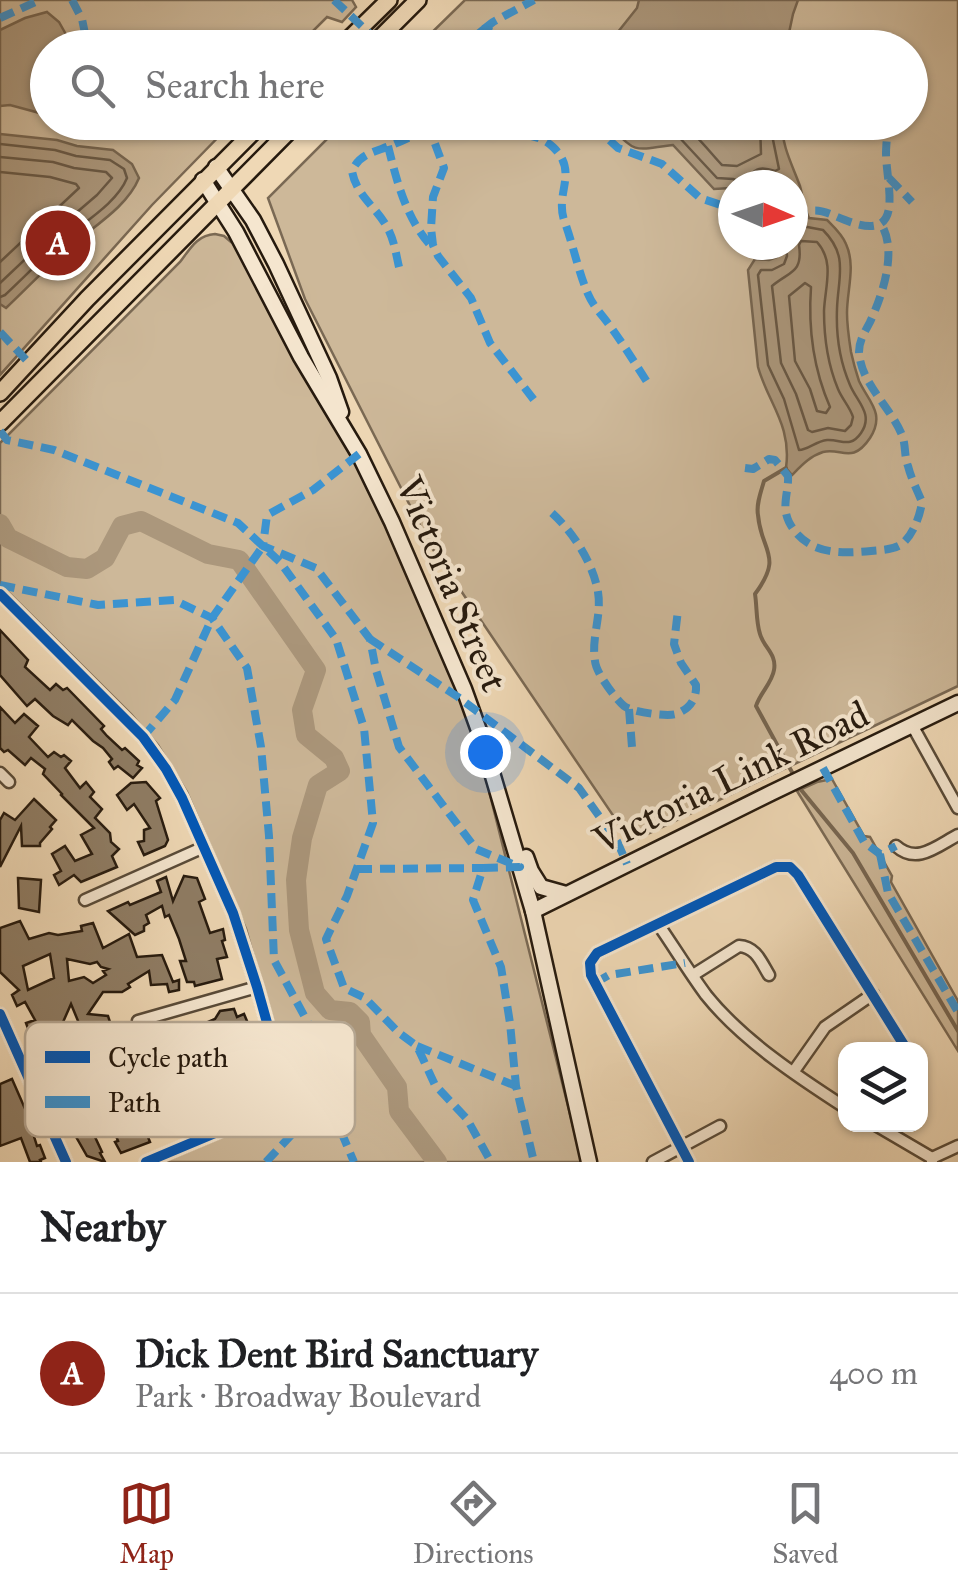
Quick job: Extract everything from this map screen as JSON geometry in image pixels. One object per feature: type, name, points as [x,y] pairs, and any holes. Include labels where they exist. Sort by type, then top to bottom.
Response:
[{"type":"main road","points":[[358,30],[389,0]]},
{"type":"main road","points":[[388,30],[418,0]]},
{"type":"main road","points":[[0,393],[86,299],[244,140]]},
{"type":"main road","points":[[0,423],[281,140]]},
{"type":"main road","name":"Victoria Street","points":[[216,167],[254,220],[328,378],[352,441]]},
{"type":"main road","name":"Victoria Street","points":[[203,180],[352,441],[439,626],[471,708],[533,911],[589,1162]]},
{"type":"main road","name":"Victoria Link Road","points":[[533,911],[958,703]]},
{"type":"main road","points":[[504,812],[515,828],[535,880],[541,887],[566,894]]},
{"type":"street","points":[[0,594],[144,737],[166,769],[233,913],[266,1022]]},
{"type":"street","points":[[912,725],[958,808]]},
{"type":"street","points":[[0,773],[9,782]]},
{"type":"street","points":[[896,846],[915,856],[958,835]]},
{"type":"street","points":[[85,900],[204,847]]},
{"type":"street","points":[[689,1162],[591,975],[591,959],[597,953],[776,866],[790,867],[902,1042]]},
{"type":"street","points":[[658,924],[706,994],[736,1027],[838,1102]]},
{"type":"street","points":[[694,976],[739,946],[754,951],[769,975]]},
{"type":"street","points":[[138,1021],[257,988]]},
{"type":"street","points":[[794,1071],[825,1027],[872,994]]},
{"type":"street","points":[[0,1014],[25,1070]]},
{"type":"street","points":[[653,1162],[720,1126]]},
{"type":"street","points":[[887,1132],[932,1160],[958,1146]]},
{"type":"street","points":[[55,1137],[66,1162]]},
{"type":"street","points":[[146,1162],[206,1137]]},
{"type":"shaded area","points":[[0,0],[352,0],[356,7],[342,22],[327,17],[314,30],[30,30],[30,140],[215,140],[0,375]]},
{"type":"shaded area","points":[[465,0],[958,0],[958,686],[631,842],[430,545],[305,299],[268,198],[326,140],[928,140],[928,30],[434,30]]},
{"type":"shaded area","points":[[215,234],[233,241],[326,406],[393,537],[451,672],[481,759],[582,1162],[162,1162],[222,1137],[355,1137],[355,1022],[272,1022],[246,929],[187,792],[158,745],[0,584],[0,443],[203,237]]},
{"type":"shaded area","points":[[832,779],[864,836],[870,837],[958,1001],[958,1051],[797,791]]},
{"type":"water","points":[[639,0],[798,0],[790,30],[620,30]]},
{"type":"water","points":[[47,12],[63,30],[30,30],[30,110],[0,106],[0,30]]},
{"type":"water","points":[[0,134],[113,150],[132,164],[139,178],[118,207],[6,308],[0,304]]},
{"type":"water","points":[[624,140],[784,140],[794,170],[718,170],[718,189],[714,189],[673,145],[635,148]]},
{"type":"water","points":[[808,215],[827,220],[842,237],[851,269],[847,318],[851,352],[859,381],[876,414],[870,438],[858,451],[823,452],[792,475],[786,468],[786,439],[758,367],[748,270],[754,260],[808,260]]},
{"type":"building","points":[[0,630],[28,660],[25,667],[50,690],[56,684],[63,690],[67,688],[104,726],[101,729],[107,736],[139,761],[137,765],[142,768],[133,778],[118,766],[114,769],[103,748],[72,720],[68,725],[35,699],[27,706],[0,675]]},
{"type":"building","points":[[0,707],[15,723],[24,714],[38,726],[29,737],[48,757],[54,752],[64,755],[71,761],[65,768],[80,788],[86,782],[94,792],[90,797],[102,809],[95,818],[119,849],[112,856],[117,867],[81,882],[74,875],[59,885],[54,875],[61,871],[52,854],[65,846],[75,861],[92,854],[81,835],[94,828],[43,774],[45,769],[31,758],[25,765],[0,748]]},
{"type":"building","points":[[146,782],[160,798],[156,801],[168,840],[165,846],[144,855],[138,842],[144,841],[144,830],[150,828],[134,804],[127,810],[117,795],[131,783]]},
{"type":"building","points":[[34,799],[56,820],[52,829],[40,846],[22,846],[21,826],[0,867],[0,820],[4,813],[15,820]]},
{"type":"building","points":[[184,876],[197,878],[205,899],[199,902],[210,933],[223,929],[227,957],[217,959],[222,979],[195,986],[194,982],[187,982],[180,961],[186,961],[179,939],[162,906],[146,915],[149,923],[135,935],[108,911],[161,892],[157,881],[166,877],[173,901]]},
{"type":"building","points":[[18,878],[41,880],[39,912],[19,908]]},
{"type":"building","points":[[20,921],[29,939],[82,931],[81,926],[93,923],[103,948],[129,934],[137,957],[162,955],[173,982],[179,980],[179,990],[169,992],[167,984],[151,985],[149,971],[122,992],[103,992],[88,1014],[108,1016],[110,1022],[78,1022],[71,1004],[63,1022],[29,1022],[35,1020],[25,1002],[17,1006],[12,995],[19,990],[0,972],[0,928]],"holes":[[[50,954],[54,978],[28,990],[23,966]],[[67,959],[97,962],[108,969],[103,971],[106,975],[93,983],[84,977],[69,981]]]},
{"type":"building","points":[[234,1009],[237,1017],[244,1014],[247,1022],[208,1022],[220,1011]]},
{"type":"building","points":[[12,1079],[25,1109],[25,1137],[34,1137],[37,1146],[40,1145],[45,1158],[41,1162],[30,1162],[21,1138],[0,1146],[0,1084]]},
{"type":"building","points":[[76,1137],[95,1137],[105,1162],[87,1156]]},
{"type":"building","points":[[116,1137],[148,1137],[150,1142],[121,1153],[115,1142]]},
{"type":"waterway","points":[[786,468],[764,481],[758,507],[769,562],[764,581],[755,594],[757,619],[774,670],[756,706],[793,774]]},
{"type":"waterway","points":[[0,524],[8,538],[67,567],[87,569],[105,558],[122,526],[141,521],[208,554],[239,560],[316,670],[302,710],[306,735],[334,758],[340,771],[318,785],[302,838],[296,880],[299,930],[315,993],[330,1010],[350,1012],[360,1022],[361,1035],[397,1087],[399,1111],[437,1162]]},
{"type":"waterway","points":[[802,791],[853,853],[958,1031]]},
{"type":"marked path","points":[[0,18],[40,0]]},
{"type":"marked path","points":[[72,0],[84,30]]},
{"type":"marked path","points":[[334,0],[366,30]]},
{"type":"marked path","points":[[484,29],[534,0]]},
{"type":"marked path","points":[[483,30],[487,30]]},
{"type":"marked path","points":[[399,267],[389,232],[358,187],[352,171],[359,160],[403,140]]},
{"type":"marked path","points":[[434,140],[444,168],[433,197],[433,245],[471,298],[490,343],[534,400]]},
{"type":"marked path","points":[[543,140],[561,156],[564,165],[562,210],[584,285],[649,385]]},
{"type":"marked path","points":[[609,140],[618,148],[662,164],[700,198],[718,204]]},
{"type":"marked path","points":[[808,211],[820,211],[864,226],[877,225],[885,219],[890,197],[886,140]]},
{"type":"marked path","points":[[388,146],[409,212],[431,246]]},
{"type":"marked path","points":[[889,178],[912,202]]},
{"type":"marked path","points":[[745,468],[753,469],[769,459],[775,460],[788,476],[785,504],[789,522],[796,533],[814,546],[848,552],[887,549],[902,544],[913,530],[922,502],[912,480],[903,439],[870,385],[859,352],[886,273],[888,247],[881,224]]},
{"type":"marked path","points":[[0,332],[29,363]]},
{"type":"marked path","points":[[0,431],[7,440],[54,450],[238,523],[280,562],[336,639],[364,728],[373,823],[347,896],[326,939],[344,988],[365,998],[417,1046],[435,1085],[467,1119],[491,1162]]},
{"type":"marked path","points":[[359,454],[313,490],[267,515],[263,546],[316,568],[370,639],[399,747],[476,849],[520,867],[483,868],[473,900],[501,967],[516,1086],[534,1162]]},
{"type":"marked path","points":[[552,513],[567,529],[592,570],[599,601],[594,644],[596,666],[624,706],[672,715],[692,702],[696,685],[674,644],[678,610]]},
{"type":"marked path","points":[[143,737],[175,700],[212,618],[263,546]]},
{"type":"marked path","points":[[0,585],[98,605],[174,600],[212,618],[247,668],[261,747],[274,960],[308,1022]]},
{"type":"marked path","points":[[370,639],[458,697],[579,788],[617,841],[627,864]]},
{"type":"marked path","points":[[629,709],[632,747]]},
{"type":"marked path","points":[[823,768],[864,842],[880,854],[896,846]]},
{"type":"marked path","points":[[880,854],[888,893],[958,1012]]},
{"type":"marked path","points":[[357,869],[483,868]]},
{"type":"marked path","points":[[595,983],[609,975],[685,963]]},
{"type":"marked path","points":[[417,1046],[516,1086]]},
{"type":"marked path","points":[[266,1162],[289,1137]]},
{"type":"marked path","points":[[343,1137],[354,1162]]},
{"type":"cycle path","points":[[0,594],[143,737],[166,769],[233,913],[267,1022]]},
{"type":"cycle path","points":[[689,1162],[591,975],[590,963],[597,953],[776,867],[790,867],[902,1042]]},
{"type":"cycle path","points":[[0,1014],[25,1070]]},
{"type":"cycle path","points":[[55,1137],[66,1162]]},
{"type":"cycle path","points":[[146,1162],[206,1137]]},
{"type":"place","name":"Dick Dent Bird Sanctuary","points":[[58,243]]}]
